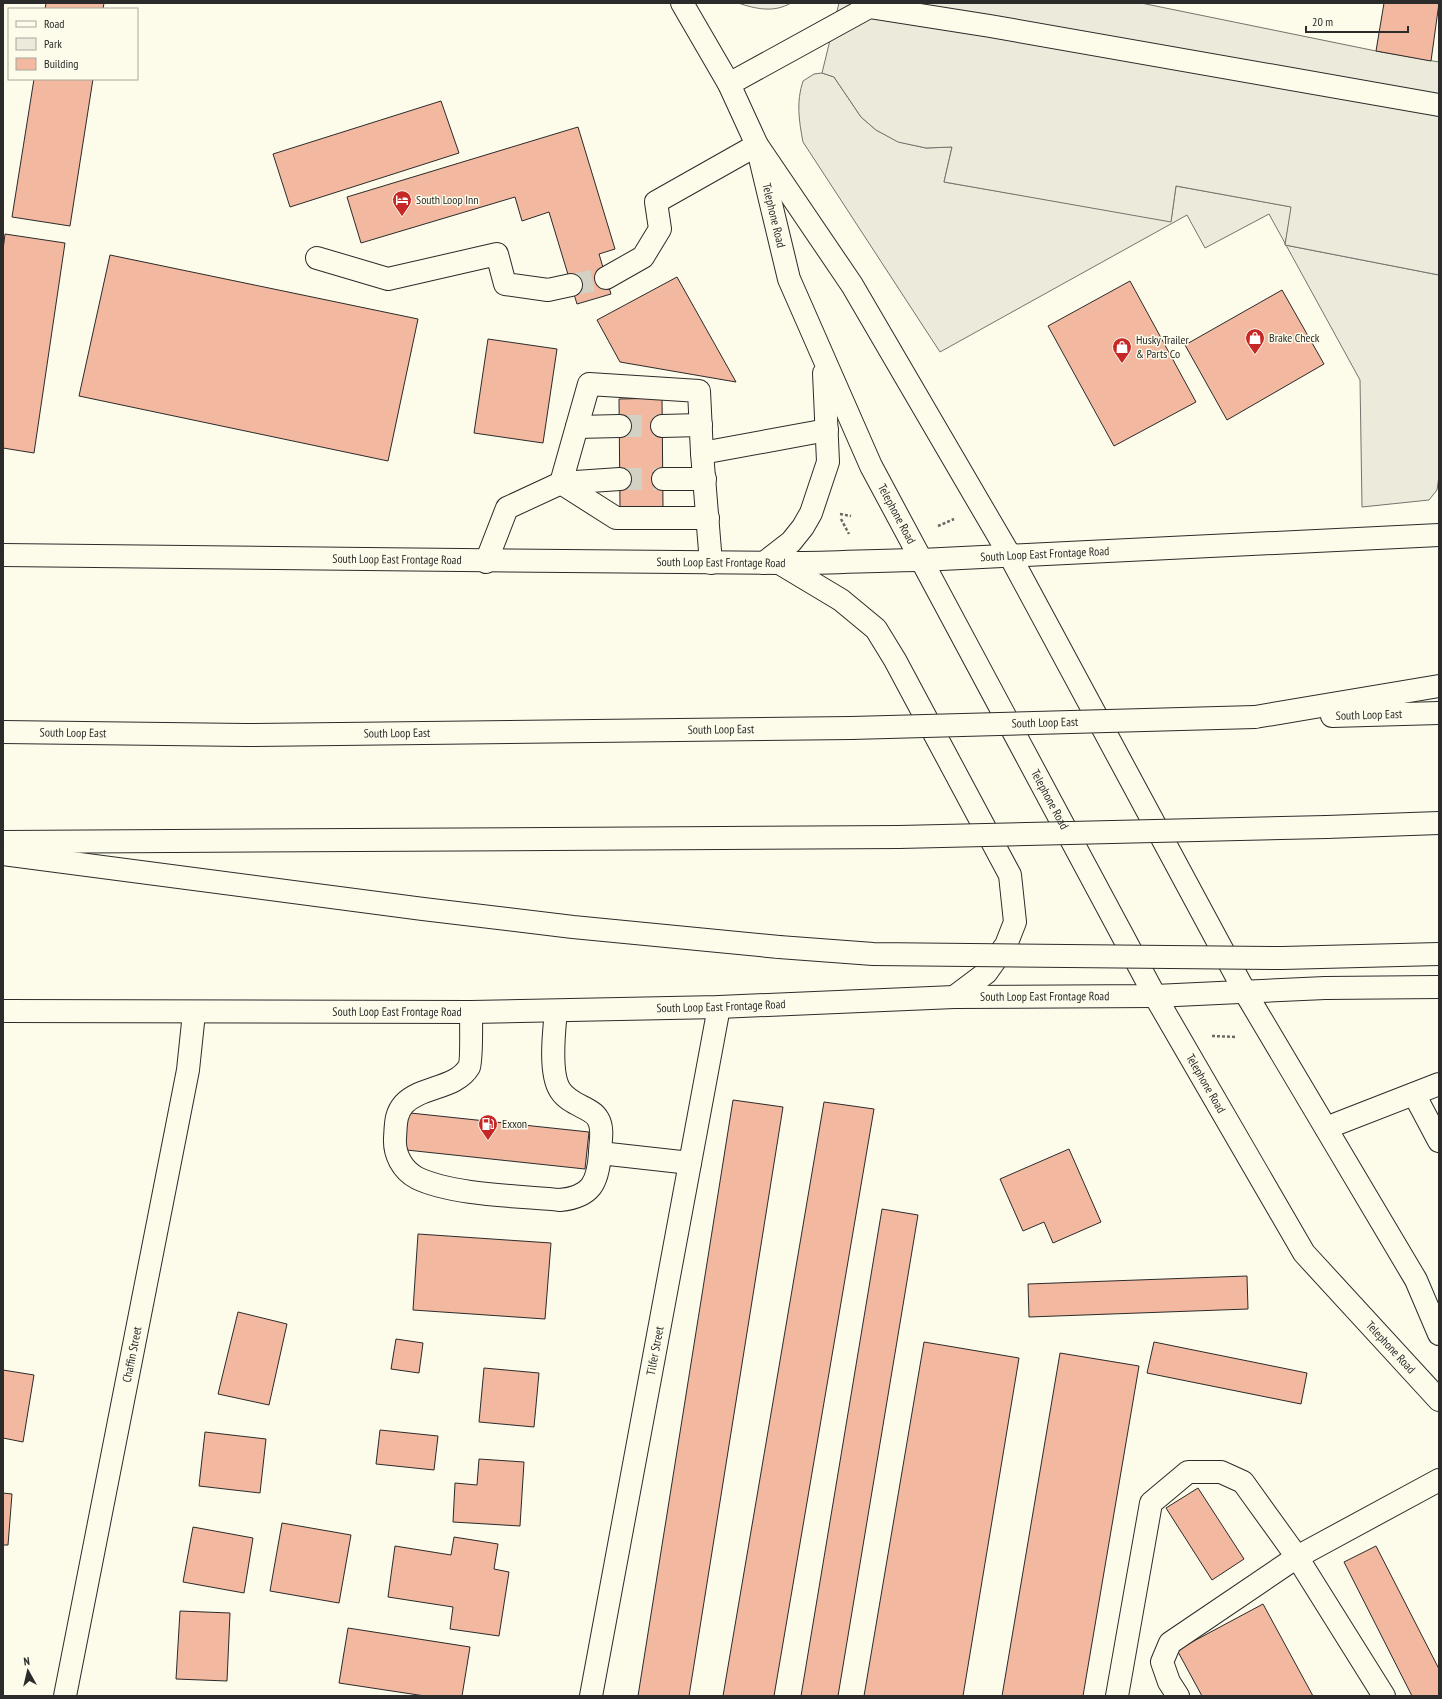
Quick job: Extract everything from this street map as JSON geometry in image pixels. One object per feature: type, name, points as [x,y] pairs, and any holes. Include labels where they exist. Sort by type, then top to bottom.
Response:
[{"type":"main road","name":"Telephone Road","points":[[682,3],[729,84],[757,145],[852,284],[1010,554],[1245,992],[1416,1280],[1439,1334]]},
{"type":"main road","points":[[729,84],[870,5],[1439,105]]},
{"type":"main road","name":"Telephone Road","points":[[757,145],[789,279],[871,466],[1156,996],[1304,1253],[1439,1400]]},
{"type":"main road","points":[[606,278],[643,257],[660,229],[656,202],[757,145]]},
{"type":"main road","points":[[317,258],[388,279],[497,254],[505,284],[548,290],[571,285]]},
{"type":"main road","points":[[823,356],[828,462],[811,513],[803,527],[772,563],[841,600],[876,629],[895,660],[1010,875],[1015,922],[1006,945],[986,972],[954,997]]},
{"type":"main road","points":[[561,483],[589,384],[699,391],[702,453],[711,563]]},
{"type":"main road","points":[[662,426],[701,425]]},
{"type":"main road","points":[[577,427],[620,426]]},
{"type":"main road","points":[[702,453],[827,430]]},
{"type":"main road","points":[[486,562],[506,508],[561,483],[620,479]]},
{"type":"main road","points":[[663,479],[704,479]]},
{"type":"main road","points":[[561,483],[616,518],[708,518]]},
{"type":"main road","name":"South Loop East Frontage Road","points":[[3,555],[486,562],[772,563],[921,560],[1010,554],[1439,534]]},
{"type":"main road","points":[[1255,717],[1439,686]]},
{"type":"main road","name":"South Loop East","points":[[3,732],[246,735],[851,728],[1439,713]]},
{"type":"main road","points":[[3,842],[899,838],[1439,823]]},
{"type":"main road","points":[[3,854],[423,910],[573,927],[779,947],[880,954],[1282,958],[1439,954]]},
{"type":"main road","name":"South Loop East Frontage Road","points":[[3,1011],[194,1013],[556,1011],[719,1007],[954,997],[1085,997],[1110,995],[1156,996],[1325,988],[1439,986]]},
{"type":"main road","name":"Tilfer Street","points":[[591,1696],[719,1007]]},
{"type":"main road","points":[[471,1012],[470,1065],[462,1076],[420,1094],[405,1103],[397,1114],[394,1151],[401,1163],[416,1177],[436,1184],[462,1190],[560,1200],[574,1199],[586,1193],[594,1183],[599,1169],[601,1130],[598,1119],[590,1111],[569,1101],[559,1089],[553,1066],[556,1011]]},
{"type":"main road","name":"Chaffin Street","points":[[65,1696],[188,1070],[194,1013]]},
{"type":"main road","points":[[1326,1128],[1439,1084]]},
{"type":"main road","points":[[1414,1094],[1439,1141]]},
{"type":"main road","points":[[600,1153],[690,1163]]},
{"type":"main road","points":[[1117,1696],[1151,1503],[1188,1472],[1221,1472],[1243,1482],[1297,1557],[1384,1696]]},
{"type":"main road","points":[[1178,1696],[1169,1682],[1162,1662],[1170,1643],[1297,1557],[1439,1480]]},
{"type":"path","points":[[838,514],[849,534]]},
{"type":"path","points":[[1211,1036],[1240,1037]]},
{"type":"green space","points":[[738,3],[791,3],[778,8],[765,9]]},
{"type":"green space","points":[[822,73],[834,77],[861,117],[876,130],[899,142],[926,148],[952,147],[944,182],[1171,221],[1176,186],[1292,207],[1285,244],[1269,214],[1205,248],[1187,215],[940,352],[803,142],[800,127],[799,96],[803,81],[814,74]]},
{"type":"green space","points":[[1286,245],[1439,275],[1439,476],[1437,490],[1429,500],[1362,507],[1360,380]]},
{"type":"shaded area","points":[[839,3],[1141,3],[1376,51],[1439,62],[1439,275],[1285,245],[1291,207],[1176,186],[1171,222],[944,182],[952,147],[926,148],[898,142],[876,130],[861,117],[834,77],[822,73]]},
{"type":"building","points":[[46,3],[104,3],[103,8],[45,8]]},
{"type":"building","points":[[1384,3],[1439,3],[1431,61],[1376,51]]},
{"type":"building","points":[[34,80],[93,80],[70,226],[12,217]]},
{"type":"building","points":[[441,101],[459,153],[290,207],[273,154]]},
{"type":"building","name":"South Loop Inn","points":[[578,127],[615,249],[599,254],[611,294],[577,304],[549,212],[522,221],[515,197],[361,243],[347,197]]},
{"type":"building","points":[[5,234],[65,243],[34,453],[3,448],[3,250]]},
{"type":"building","points":[[110,255],[418,319],[388,461],[79,396]]},
{"type":"building","points":[[677,277],[736,382],[620,362],[597,320]]},
{"type":"building","name":"Husky Trailer & Parts Co","points":[[1130,281],[1196,402],[1114,446],[1048,326]]},
{"type":"building","name":"Brake Check","points":[[1282,290],[1324,364],[1227,420],[1185,345]]},
{"type":"building","points":[[488,339],[557,349],[543,443],[474,433]]},
{"type":"building","points":[[662,398],[663,507],[620,508],[619,399]]},
{"type":"building","points":[[733,1100],[783,1107],[689,1696],[638,1696]]},
{"type":"building","points":[[824,1102],[874,1109],[774,1696],[723,1696]]},
{"type":"building","points":[[401,1112],[589,1132],[585,1169],[397,1149]]},
{"type":"building","points":[[1069,1149],[1101,1222],[1053,1243],[1044,1222],[1023,1231],[1000,1179]]},
{"type":"building","points":[[882,1209],[918,1215],[838,1696],[801,1696]]},
{"type":"building","points":[[418,1234],[551,1243],[545,1319],[413,1310]]},
{"type":"building","points":[[1247,1276],[1248,1309],[1029,1317],[1028,1284]]},
{"type":"building","points":[[238,1312],[287,1324],[269,1405],[218,1394]]},
{"type":"building","points":[[396,1339],[423,1343],[419,1373],[391,1369]]},
{"type":"building","points":[[924,1342],[1019,1358],[963,1696],[864,1696]]},
{"type":"building","points":[[1154,1342],[1307,1373],[1301,1404],[1147,1373]]},
{"type":"building","points":[[1060,1353],[1139,1366],[1083,1696],[1002,1696]]},
{"type":"building","points":[[484,1368],[539,1373],[534,1427],[479,1422]]},
{"type":"building","points":[[3,1370],[34,1375],[23,1442],[3,1438]]},
{"type":"building","points":[[380,1430],[438,1436],[434,1470],[376,1464]]},
{"type":"building","points":[[205,1432],[266,1439],[260,1493],[199,1486]]},
{"type":"building","points":[[479,1459],[524,1462],[520,1526],[453,1522],[455,1483],[477,1485]]},
{"type":"building","points":[[1198,1488],[1244,1559],[1212,1580],[1166,1508]]},
{"type":"building","points":[[3,1493],[12,1494],[8,1545],[3,1545]]},
{"type":"building","points":[[282,1523],[351,1535],[339,1603],[270,1591]]},
{"type":"building","points":[[193,1527],[253,1538],[244,1593],[183,1582]]},
{"type":"building","points":[[454,1537],[498,1544],[494,1569],[509,1572],[499,1636],[450,1629],[453,1607],[388,1597],[395,1546],[451,1555]]},
{"type":"building","points":[[1376,1546],[1439,1669],[1439,1696],[1412,1696],[1344,1562]]},
{"type":"building","points":[[1263,1604],[1313,1696],[1202,1696],[1177,1650]]},
{"type":"building","points":[[180,1611],[230,1613],[227,1681],[176,1679]]},
{"type":"building","points":[[348,1628],[470,1647],[462,1696],[425,1696],[339,1683]]},
{"type":"tunnel","points":[[571,285],[606,278]]},
{"type":"tunnel","points":[[620,426],[662,426]]},
{"type":"tunnel","points":[[620,479],[663,479]]},
{"type":"place","name":"South Loop Inn","points":[[402,217]]},
{"type":"place","name":"Brake Check","points":[[1255,355]]},
{"type":"place","name":"Husky Trailer & Parts Co","points":[[1122,364]]},
{"type":"place","name":"Exxon","points":[[488,1141]]}]
